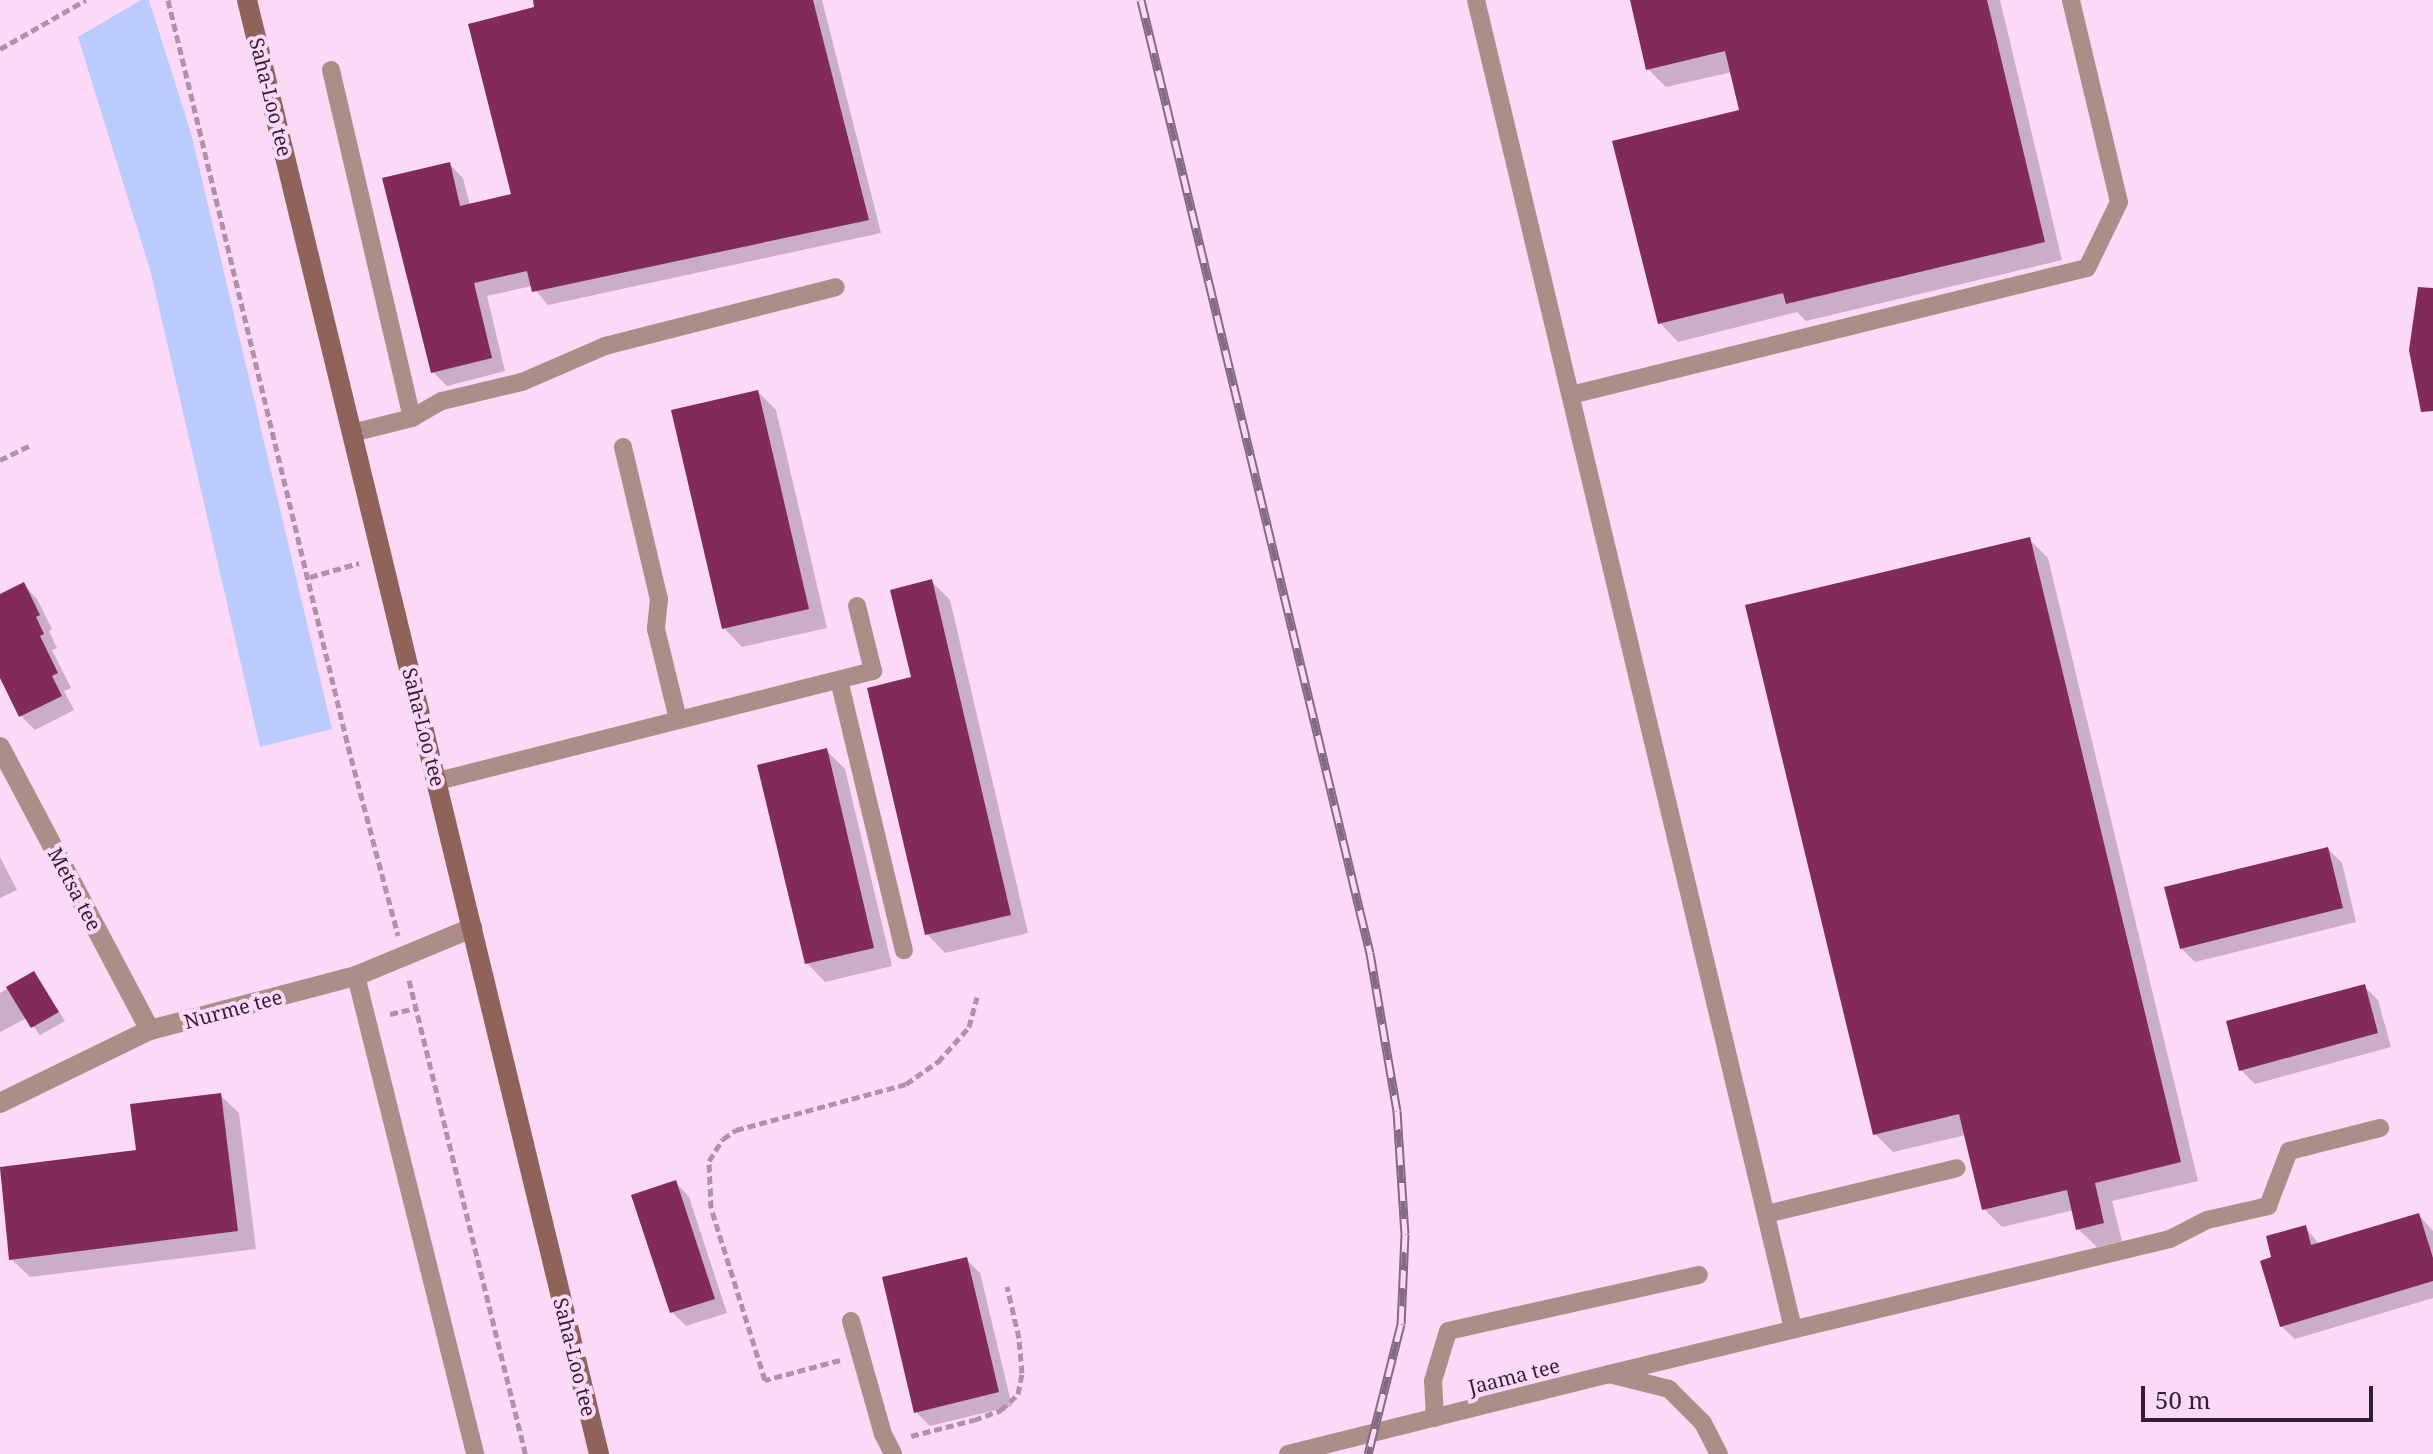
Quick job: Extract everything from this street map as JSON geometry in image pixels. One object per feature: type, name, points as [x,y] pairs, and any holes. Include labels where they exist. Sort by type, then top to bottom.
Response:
[{"type":"main road","name":"Saha-Loo tee","points":[[247,0],[599,1454]]},
{"type":"street","name":"Metsa tee","points":[[2,756],[150,1030]]},
{"type":"street","name":"Nurme tee","points":[[0,1103],[150,1030],[356,976],[472,928]]},
{"type":"lane","points":[[1476,0],[1793,1329]]},
{"type":"lane","points":[[1571,395],[2087,268],[2119,202],[2071,0]]},
{"type":"lane","points":[[331,70],[412,418]]},
{"type":"lane","points":[[352,433],[412,418],[442,401],[522,382],[605,346],[836,287]]},
{"type":"lane","points":[[623,447],[659,599],[656,629],[678,719]]},
{"type":"lane","points":[[438,781],[873,671],[857,606]]},
{"type":"lane","points":[[839,680],[904,950]]},
{"type":"lane","points":[[356,976],[475,1454]]},
{"type":"lane","points":[[1609,1374],[2170,1239],[2207,1220],[2268,1206],[2289,1151],[2380,1128]]},
{"type":"lane","points":[[1767,1214],[1957,1168]]},
{"type":"lane","points":[[1435,1418],[1433,1381],[1448,1331],[1699,1275]]},
{"type":"lane","points":[[851,1321],[890,1448]]},
{"type":"lane","name":"Jaama tee","points":[[1288,1454],[1609,1374],[1669,1389],[1703,1423],[1719,1454]]},
{"type":"path","points":[[0,49],[86,0]]},
{"type":"path","points":[[168,0],[310,577],[348,746],[403,954],[525,1454]]},
{"type":"path","points":[[0,460],[31,445]]},
{"type":"path","points":[[310,577],[382,557]]},
{"type":"path","points":[[861,1355],[765,1380],[711,1208],[709,1161],[723,1139],[736,1130],[906,1084],[938,1062],[969,1027],[977,997]]},
{"type":"path","points":[[367,1020],[416,1008]]},
{"type":"path","points":[[890,1448],[1001,1410],[1018,1394],[1022,1373],[1019,1338],[1007,1286]]},
{"type":"shaded area","points":[[141,0],[149,0],[191,133],[332,729],[260,747],[151,273],[78,37]]},
{"type":"building","points":[[533,0],[813,0],[869,220],[532,292],[527,271],[474,283],[492,358],[431,373],[382,178],[450,162],[460,206],[511,194],[468,24],[534,7]]},
{"type":"building","points":[[1630,0],[1987,0],[2045,242],[1786,304],[1783,293],[1658,324],[1612,141],[1739,110],[1725,51],[1646,70]]},
{"type":"building","points":[[2418,287],[2433,288],[2433,411],[2421,412],[2409,350]]},
{"type":"building","points":[[758,390],[809,609],[722,629],[671,410]]},
{"type":"building","points":[[2030,537],[2181,1162],[2095,1183],[2104,1223],[2076,1230],[2067,1190],[1982,1210],[1959,1114],[1873,1135],[1745,605]]},
{"type":"building","points":[[932,579],[1011,915],[925,935],[867,688],[911,677],[890,590]]},
{"type":"building","points":[[24,582],[40,615],[36,617],[44,634],[40,636],[58,673],[52,676],[62,696],[19,717],[0,678],[0,594]]},
{"type":"building","points":[[827,748],[874,948],[805,964],[757,765]]},
{"type":"building","points":[[2328,847],[2343,908],[2180,949],[2164,887]]},
{"type":"building","points":[[34,971],[59,1012],[31,1028],[6,987]]},
{"type":"building","points":[[2365,984],[2378,1033],[2239,1071],[2226,1021]]},
{"type":"building","points":[[221,1093],[238,1231],[9,1260],[0,1167],[136,1150],[130,1104]]},
{"type":"building","points":[[676,1180],[715,1299],[670,1313],[631,1195]]},
{"type":"building","points":[[2419,1213],[2433,1258],[2433,1281],[2280,1327],[2260,1261],[2271,1257],[2266,1236],[2306,1225],[2311,1245]]},
{"type":"building","points":[[967,1257],[999,1392],[914,1413],[882,1277]]},
{"type":"railway","points":[[1141,0],[1370,953],[1397,1111],[1405,1234],[1401,1324],[1368,1454]]}]
